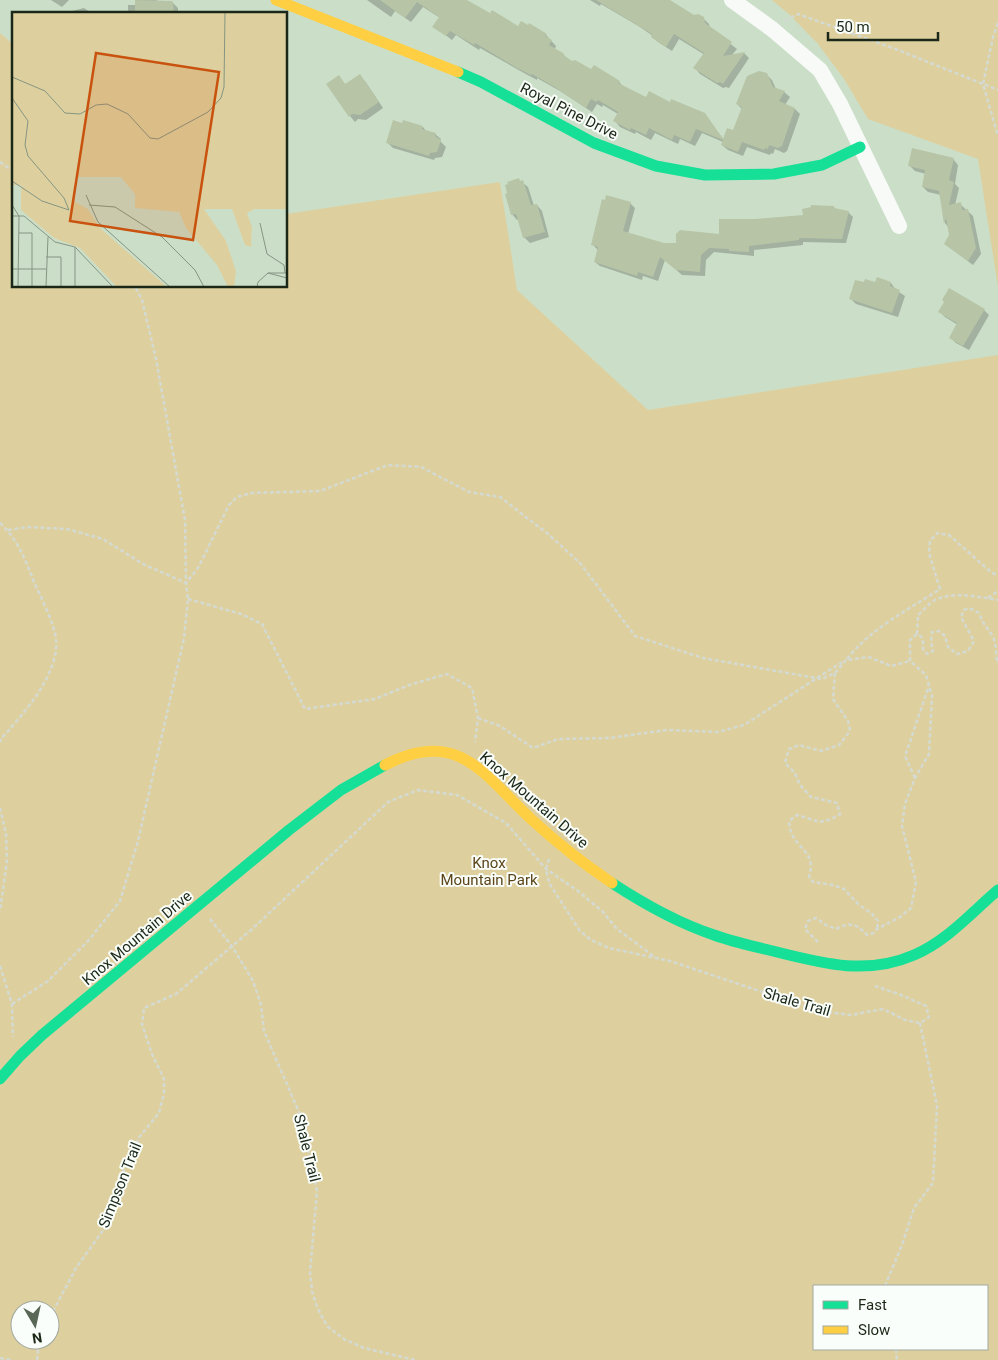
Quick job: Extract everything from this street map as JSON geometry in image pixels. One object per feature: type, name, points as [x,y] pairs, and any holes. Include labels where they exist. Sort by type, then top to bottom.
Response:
[{"type":"street","name":"Royal Pine Drive","points":[[276,0],[481,82],[594,143],[656,166],[705,175],[774,174],[822,165],[860,147]]},
{"type":"street","points":[[732,0],[772,29],[820,70],[840,104],[899,226]]},
{"type":"street","name":"Knox Mountain Drive","points":[[0,1079],[42,1035],[308,814],[341,790],[369,773],[398,758],[420,751],[454,754],[470,762],[483,772],[553,839],[602,876],[670,916],[707,933],[824,964],[847,968],[870,966],[893,962],[922,951],[954,931],[998,890]]},
{"type":"path","points":[[772,29],[798,14],[898,50],[998,90]]},
{"type":"path","points":[[998,23],[993,37],[983,84],[998,136]]},
{"type":"path","points":[[0,162],[12,171]]},
{"type":"path","points":[[12,1004],[48,981],[88,941],[120,901],[138,841],[184,638],[188,599],[185,520],[156,359],[142,300],[136,288]]},
{"type":"path","points":[[186,583],[198,568],[229,505],[237,497],[252,493],[320,491],[388,465],[421,467],[469,492],[500,497],[548,534],[580,563],[635,636],[703,658],[822,679],[834,673],[856,647],[876,631],[940,589],[929,553],[930,540],[937,533],[949,535],[992,573],[998,575]]},
{"type":"path","points":[[0,523],[8,530],[24,556],[56,639],[54,663],[50,671],[32,704],[0,742]]},
{"type":"path","points":[[8,530],[27,526],[67,529],[104,539],[142,564],[186,583]]},
{"type":"path","points":[[988,598],[998,591]]},
{"type":"path","points":[[823,945],[815,940],[805,929],[808,920],[816,918],[826,926],[836,929],[846,924],[858,926],[867,935],[874,933],[877,929],[900,917],[910,908],[913,898],[916,882],[902,826],[905,804],[915,778],[929,754],[932,696],[926,675],[910,661],[910,640],[917,634],[918,616],[934,600],[953,596],[981,596],[998,600]]},
{"type":"path","points":[[188,599],[241,614],[262,624],[305,709],[375,699],[409,685],[447,674],[472,688],[478,718],[470,762]]},
{"type":"path","points":[[917,634],[921,636],[923,648],[928,654],[933,651],[932,632],[939,631],[945,636],[948,647],[956,654],[968,651],[974,641],[961,617],[964,610],[969,608],[979,613],[982,622],[994,638],[995,656],[998,664]]},
{"type":"path","points":[[478,718],[500,726],[533,748],[558,739],[609,738],[667,730],[718,732],[744,725],[846,660],[869,657],[892,666],[910,661]]},
{"type":"path","points":[[834,673],[834,699],[848,721],[850,731],[839,745],[821,751],[800,745],[789,749],[786,763],[795,772],[800,785],[811,797],[837,803],[840,814],[819,822],[797,815],[789,821],[789,831],[810,857],[812,866],[809,877],[813,882],[844,889],[878,921],[877,929]]},
{"type":"path","points":[[915,778],[905,756],[929,686]]},
{"type":"path","name":"Shale Trail","points":[[232,946],[388,802],[418,790],[457,795],[506,823],[546,869],[578,891],[603,912],[617,929],[658,959]]},
{"type":"path","points":[[0,808],[6,834],[7,861],[0,911]]},
{"type":"path","points":[[546,869],[553,839]]},
{"type":"path","name":"Shale Trail","points":[[546,869],[549,883],[580,931],[591,940],[609,948],[658,959],[819,1011],[851,1015],[883,1009],[905,1020],[920,1023]]},
{"type":"path","name":"Shale Trail","points":[[202,904],[213,924],[232,946],[253,981],[261,1005],[264,1031],[301,1117],[317,1191],[310,1272],[312,1291],[317,1307],[327,1326],[344,1339],[364,1348],[415,1360]]},
{"type":"path","name":"Simpson Trail","points":[[59,1300],[76,1268],[104,1229],[117,1185],[140,1136],[159,1113],[164,1093],[164,1079],[152,1054],[142,1024],[144,1008],[176,994],[232,946]]},
{"type":"path","points":[[0,966],[12,1004],[14,1063]]},
{"type":"path","points":[[873,986],[901,994],[926,1006],[929,1017],[920,1023],[937,1106],[933,1183],[914,1208],[902,1245],[885,1285]]},
{"type":"path","points":[[0,1358],[11,1360]]},
{"type":"green space","points":[[772,0],[998,0],[998,287],[978,159],[868,119],[844,79],[818,44],[790,15]]},
{"type":"green space","name":"Knox Mountain Park","points":[[0,33],[12,43],[12,288],[288,288],[288,214],[500,182],[517,290],[648,410],[998,355],[998,1360],[0,1360]]},
{"type":"building","points":[[135,0],[173,2],[174,12],[135,12]]},
{"type":"building","points":[[380,0],[467,0],[490,13],[492,10],[518,26],[521,21],[528,25],[529,23],[547,34],[545,36],[552,40],[549,45],[572,61],[575,60],[591,69],[594,65],[620,81],[618,83],[646,97],[649,91],[670,102],[671,99],[705,113],[723,139],[727,128],[733,130],[742,107],[736,104],[747,76],[759,71],[767,73],[773,87],[785,91],[779,101],[795,108],[782,146],[778,148],[769,145],[768,149],[765,148],[764,150],[742,142],[738,152],[721,145],[723,140],[696,129],[690,142],[674,135],[672,140],[649,128],[646,135],[631,128],[630,130],[613,121],[618,112],[598,100],[596,102],[591,99],[586,108],[553,86],[517,68],[475,43],[474,45],[450,31],[446,36],[432,27],[439,17],[417,2],[405,18]]},
{"type":"building","points":[[596,0],[670,0],[694,15],[698,14],[704,17],[705,23],[732,42],[723,56],[745,52],[723,84],[717,83],[693,68],[704,53],[674,34],[666,47],[651,37],[652,34]]},
{"type":"building","points":[[360,74],[379,102],[360,115],[352,114],[349,117],[326,84],[339,75],[345,84]]},
{"type":"building","points":[[393,120],[402,123],[403,120],[423,126],[422,129],[436,133],[435,136],[441,140],[437,152],[430,153],[429,156],[386,143]]},
{"type":"building","points":[[912,148],[954,158],[949,180],[954,182],[949,205],[961,202],[962,210],[968,209],[976,248],[968,261],[944,244],[949,235],[946,218],[944,224],[939,191],[922,187],[925,170],[908,166]]},
{"type":"building","points":[[519,178],[520,181],[523,180],[531,205],[537,204],[545,232],[523,238],[516,214],[511,215],[505,194],[507,193],[505,185],[508,184],[507,182]]},
{"type":"building","points":[[606,195],[631,202],[623,231],[664,243],[676,243],[676,234],[680,230],[719,234],[719,219],[756,219],[803,215],[802,209],[811,207],[811,205],[834,206],[834,208],[849,211],[842,239],[799,238],[799,240],[749,246],[749,252],[709,248],[701,255],[700,272],[676,270],[660,257],[653,277],[638,272],[637,276],[594,262],[598,247],[591,245],[602,199],[605,200]]},
{"type":"building","points":[[877,277],[891,282],[890,286],[900,290],[892,313],[849,299],[855,280],[864,282],[865,279],[875,282]]},
{"type":"building","points":[[949,288],[985,309],[963,346],[949,338],[957,323],[938,312]]},
{"type":"traffic: fast","points":[[458,72],[481,82],[594,143],[656,166],[705,175],[774,174],[822,165],[860,147]]},
{"type":"traffic: fast","points":[[0,1079],[42,1035],[289,830],[341,790],[385,765]]},
{"type":"traffic: fast","points":[[612,883],[674,919],[721,937],[809,960],[861,966],[896,961],[926,949],[958,926],[998,890]]},
{"type":"traffic: slow","points":[[276,0],[458,72]]},
{"type":"traffic: slow","points":[[385,765],[410,755],[432,751],[451,754],[467,761],[483,772],[550,836],[612,883]]}]
